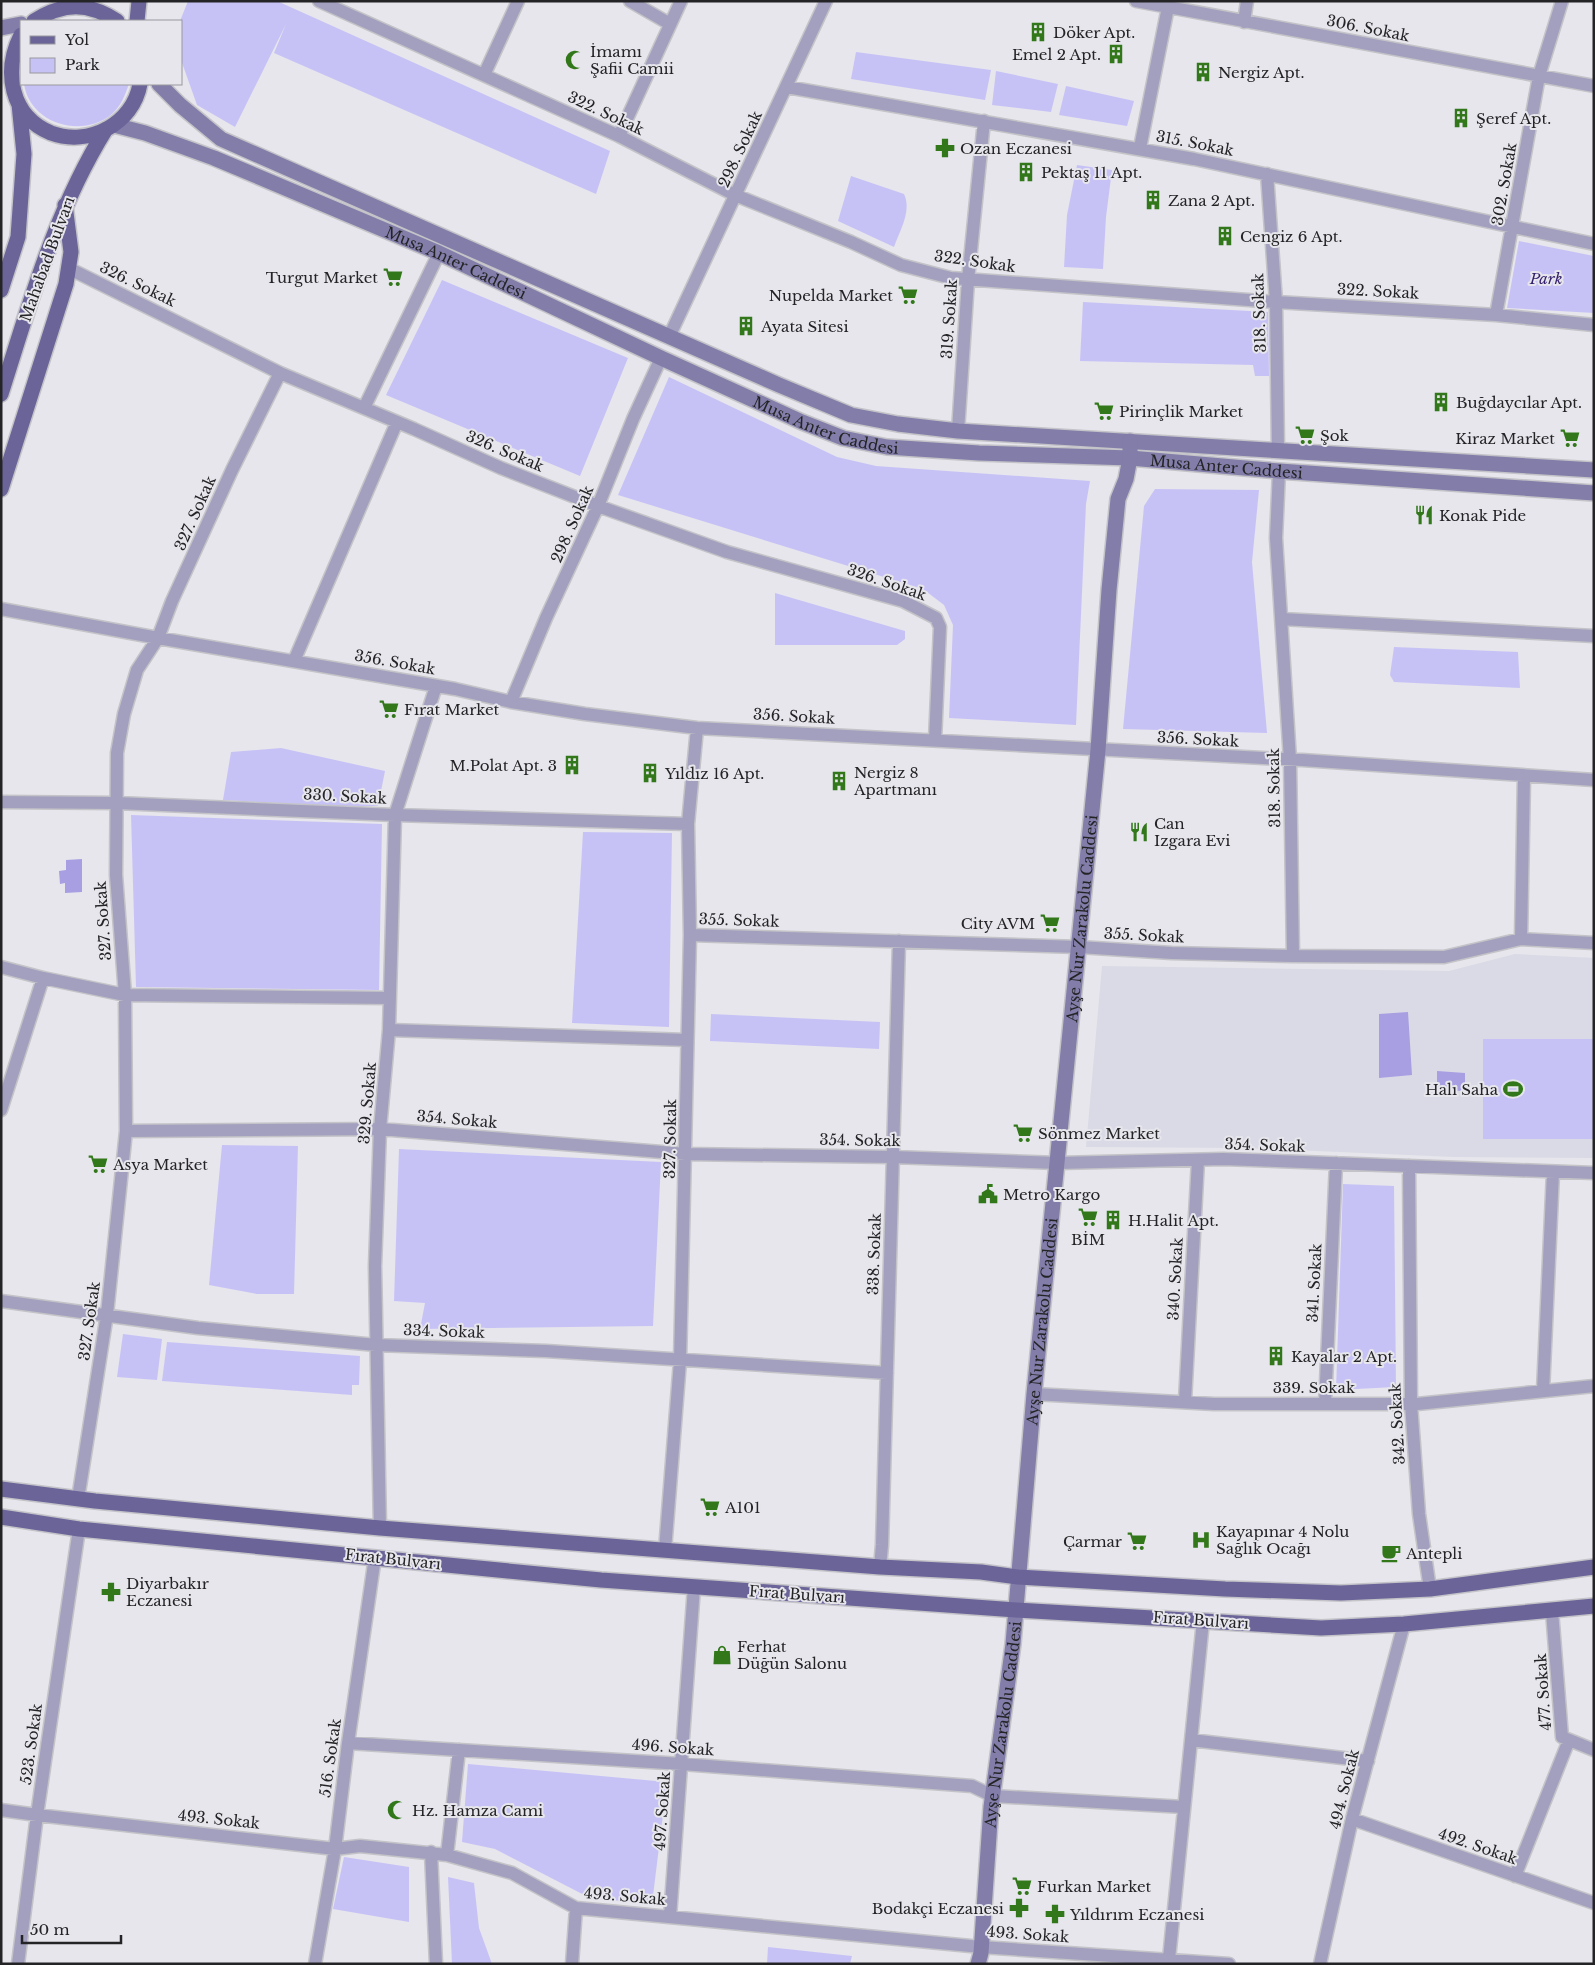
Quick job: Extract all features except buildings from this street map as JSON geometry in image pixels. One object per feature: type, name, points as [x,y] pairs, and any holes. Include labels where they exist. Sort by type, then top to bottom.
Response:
[{"type":"main road","points":[[138,20],[139,1]]},
{"type":"main road","points":[[35,20],[52,7],[86,7],[104,12],[116,20]]},
{"type":"main road","points":[[1,28],[20,24]]},
{"type":"main road","points":[[20,38],[6,80],[19,104],[32,121],[51,132],[72,137],[94,135],[110,127],[132,106],[140,85]]},
{"type":"main road","name":"Musa Anter Caddesi","points":[[160,85],[180,106],[221,139],[851,415],[898,424],[958,431],[1594,470]]},
{"type":"main road","points":[[1,290],[18,237],[24,154],[19,104]]},
{"type":"main road","name":"Mahabad Bulvarı","points":[[1,394],[46,256],[65,205],[110,127]]},
{"type":"main road","name":"Musa Anter Caddesi","points":[[110,127],[145,133],[214,158],[439,253],[661,358],[802,422],[843,438],[887,447],[978,453],[1130,458],[1279,471],[1594,493]]},
{"type":"main road","points":[[1,489],[66,284],[71,252],[65,205]]},
{"type":"main road","name":"Ayşe Nur Zarakolu Caddesi","points":[[978,1964],[993,1796],[1013,1644],[1034,1394],[1098,750],[1109,590],[1118,499],[1126,479],[1130,458],[1130,441]]},
{"type":"main road","name":"Fırat Bulvarı","points":[[1,1489],[78,1499],[380,1528],[880,1567],[981,1572],[1018,1577],[1225,1589],[1330,1593],[1430,1589],[1594,1567]]},
{"type":"main road","name":"Fırat Bulvarı","points":[[1,1516],[80,1529],[694,1587],[1016,1610],[1321,1628],[1404,1624],[1594,1606]]},
{"type":"street","name":"322. Sokak","points":[[319,1],[619,136],[736,195],[851,242],[901,265],[951,278],[1276,302],[1496,315],[1594,325]]},
{"type":"street","points":[[484,75],[518,1]]},
{"type":"street","points":[[630,1],[670,24]]},
{"type":"street","points":[[619,136],[681,1]]},
{"type":"street","name":"298. Sokak","points":[[670,337],[826,1]]},
{"type":"street","name":"306. Sokak","points":[[1136,1],[1594,86]]},
{"type":"street","points":[[1244,22],[1247,1]]},
{"type":"street","name":"302. Sokak","points":[[1496,315],[1539,76],[1562,1]]},
{"type":"street","points":[[1140,148],[1168,7]]},
{"type":"street","name":"315. Sokak","points":[[787,87],[1140,148],[1594,244]]},
{"type":"street","name":"319. Sokak","points":[[958,431],[968,280],[984,121]]},
{"type":"street","name":"318. Sokak","points":[[1267,174],[1276,302],[1278,451]]},
{"type":"street","points":[[364,408],[439,253]]},
{"type":"street","name":"326. Sokak","points":[[68,268],[280,373],[501,468],[598,506],[727,552],[903,601],[936,618],[940,628],[936,740]]},
{"type":"street","name":"298. Sokak","points":[[512,702],[546,618],[598,506],[633,419],[661,358]]},
{"type":"street","name":"327. Sokak","points":[[78,1499],[107,1314],[126,1132],[125,995],[116,875],[117,753],[124,714],[137,670],[158,638],[172,601],[232,470],[280,373]]},
{"type":"street","points":[[294,661],[397,422]]},
{"type":"street","name":"318. Sokak","points":[[1279,471],[1276,538],[1290,760],[1293,956]]},
{"type":"street","name":"356. Sokak","points":[[1,609],[436,686],[512,702],[585,714],[696,728],[1290,760],[1594,780]]},
{"type":"street","points":[[1282,619],[1594,636]]},
{"type":"street","name":"329. Sokak","points":[[380,1528],[375,1266],[380,1129],[389,1030],[395,815],[436,686]]},
{"type":"street","name":"327. Sokak","points":[[665,1550],[680,1361],[690,935],[688,824],[696,728]]},
{"type":"street","points":[[1521,938],[1524,776]]},
{"type":"street","name":"330. Sokak","points":[[1,802],[117,803],[395,815],[688,824]]},
{"type":"street","name":"355. Sokak","points":[[690,935],[1078,947],[1172,953],[1293,956],[1444,956],[1521,938],[1594,943]]},
{"type":"street","name":"338. Sokak","points":[[880,1567],[899,941]]},
{"type":"street","points":[[1,967],[125,995],[390,998]]},
{"type":"street","points":[[1,1110],[43,978]]},
{"type":"street","points":[[389,1030],[687,1040]]},
{"type":"street","name":"354. Sokak","points":[[126,1132],[380,1129],[686,1154],[893,1157],[1058,1163],[1198,1160],[1594,1173]]},
{"type":"street","name":"340. Sokak","points":[[1185,1401],[1198,1160]]},
{"type":"street","name":"341. Sokak","points":[[1325,1404],[1336,1164]]},
{"type":"street","name":"342. Sokak","points":[[1409,1166],[1411,1404],[1419,1514],[1430,1589]]},
{"type":"street","points":[[1543,1391],[1553,1172]]},
{"type":"street","name":"334. Sokak","points":[[1,1301],[107,1314],[198,1328],[376,1345],[546,1351],[887,1374]]},
{"type":"street","name":"339. Sokak","points":[[1034,1394],[1214,1404],[1411,1404],[1594,1386]]},
{"type":"street","name":"523. Sokak","points":[[18,1964],[37,1815],[80,1529]]},
{"type":"street","name":"516. Sokak","points":[[315,1964],[335,1849],[348,1743],[375,1557]]},
{"type":"street","name":"497. Sokak","points":[[670,1917],[694,1587]]},
{"type":"street","name":"477. Sokak","points":[[1552,1611],[1562,1737],[1594,1750]]},
{"type":"street","points":[[1169,1959],[1203,1620]]},
{"type":"street","name":"494. Sokak","points":[[1320,1964],[1352,1819],[1404,1624]]},
{"type":"street","points":[[1191,1740],[1368,1761]]},
{"type":"street","points":[[1515,1876],[1569,1740]]},
{"type":"street","name":"496. Sokak","points":[[348,1743],[682,1764],[972,1786],[993,1796]]},
{"type":"street","points":[[447,1855],[459,1750]]},
{"type":"street","points":[[993,1796],[1184,1807]]},
{"type":"street","name":"493. Sokak","points":[[1,1810],[335,1849],[360,1846],[431,1852],[512,1873],[576,1908],[981,1947],[1229,1964]]},
{"type":"street","name":"492. Sokak","points":[[1352,1819],[1594,1903]]},
{"type":"street","points":[[431,1852],[436,1964]]},
{"type":"street","points":[[572,1964],[576,1908]]},
{"type":"shaded area","points":[[82,859],[82,892],[65,893],[65,883],[60,884],[59,871],[66,870],[66,860]]},
{"type":"shaded area","points":[[1515,954],[1594,958],[1594,1158],[1454,1157],[1246,1148],[1086,1147],[1102,966],[1449,971]]},
{"type":"shaded area","points":[[1408,1012],[1412,1075],[1379,1078],[1379,1014]]},
{"type":"shaded area","points":[[1437,1071],[1465,1073],[1465,1091],[1437,1090]]},
{"type":"green space","points":[[188,1],[277,1],[610,151],[596,194],[274,53],[286,24],[235,127],[197,105],[182,63],[182,20],[180,20]]},
{"type":"green space","points":[[856,52],[991,70],[985,100],[851,79]]},
{"type":"green space","points":[[996,71],[1058,84],[1051,112],[992,105]]},
{"type":"green space","points":[[24,85],[129,85],[120,104],[112,114],[100,122],[86,125],[73,126],[47,118],[36,109],[28,98]]},
{"type":"green space","points":[[1066,86],[1134,101],[1127,126],[1059,115]]},
{"type":"green space","points":[[1077,165],[1112,170],[1106,217],[1103,269],[1064,267],[1067,215]]},
{"type":"green space","points":[[851,176],[904,194],[907,207],[906,214],[894,247],[838,221]]},
{"type":"green space","name":"Park","points":[[1519,241],[1594,256],[1594,313],[1507,308]]},
{"type":"green space","points":[[442,280],[628,358],[580,476],[386,395]]},
{"type":"green space","points":[[1083,302],[1268,312],[1269,376],[1255,376],[1253,365],[1080,361]]},
{"type":"green space","points":[[669,377],[837,457],[876,466],[1090,481],[1086,504],[1076,725],[949,718],[953,625],[944,605],[923,589],[618,495]]},
{"type":"green space","points":[[1155,489],[1259,490],[1252,562],[1267,733],[1123,729],[1144,506]]},
{"type":"green space","points":[[775,593],[905,631],[905,639],[897,645],[775,645]]},
{"type":"green space","points":[[1394,647],[1518,652],[1520,688],[1394,682],[1390,675]]},
{"type":"green space","points":[[281,748],[385,771],[378,806],[337,806],[223,800],[231,752]]},
{"type":"green space","points":[[131,815],[382,824],[379,990],[136,987]]},
{"type":"green space","points":[[583,832],[672,833],[669,1027],[572,1023]]},
{"type":"green space","points":[[711,1014],[880,1022],[879,1049],[710,1041]]},
{"type":"green space","points":[[1483,1039],[1594,1039],[1594,1139],[1483,1139]]},
{"type":"green space","points":[[222,1145],[298,1146],[294,1294],[257,1294],[209,1285]]},
{"type":"green space","points":[[399,1149],[661,1162],[653,1326],[420,1329],[425,1303],[394,1301]]},
{"type":"green space","points":[[1343,1184],[1394,1186],[1396,1387],[1336,1390]]},
{"type":"green space","points":[[123,1334],[162,1339],[157,1380],[117,1377]]},
{"type":"green space","points":[[167,1342],[360,1356],[359,1385],[352,1385],[352,1395],[162,1381]]},
{"type":"green space","points":[[468,1764],[667,1782],[652,1904],[590,1898],[495,1849],[462,1842]]},
{"type":"green space","points":[[344,1857],[409,1867],[409,1922],[333,1909]]},
{"type":"green space","points":[[448,1877],[474,1883],[479,1928],[492,1964],[452,1964]]},
{"type":"green space","points":[[768,1947],[852,1956],[850,1964],[767,1964]]},
{"type":"place","name":"Döker Apt.","points":[[1038,32]]},
{"type":"place","name":"Emel 2 Apt.","points":[[1116,54]]},
{"type":"place","name":"İmamı Şafii Camii","points":[[575,60]]},
{"type":"place","name":"Nergiz Apt.","points":[[1203,72]]},
{"type":"place","name":"Şeref Apt.","points":[[1461,118]]},
{"type":"place","name":"Ozan Eczanesi","points":[[945,148]]},
{"type":"place","name":"Pektaş 11 Apt.","points":[[1026,172]]},
{"type":"place","name":"Zana 2 Apt.","points":[[1153,200]]},
{"type":"place","name":"Cengiz 6 Apt.","points":[[1225,236]]},
{"type":"place","name":"Turgut Market","points":[[393,277]]},
{"type":"place","name":"Nupelda Market","points":[[908,295]]},
{"type":"place","name":"Ayata Sitesi","points":[[746,326]]},
{"type":"place","name":"Buğdaycılar Apt.","points":[[1441,402]]},
{"type":"place","name":"Pirinçlik Market","points":[[1104,411]]},
{"type":"place","name":"Şok","points":[[1305,435]]},
{"type":"place","name":"Kiraz Market","points":[[1570,438]]},
{"type":"place","name":"Konak Pide","points":[[1424,515]]},
{"type":"place","name":"Fırat Market","points":[[389,709]]},
{"type":"place","name":"M.Polat Apt. 3","points":[[572,765]]},
{"type":"place","name":"Yıldız 16 Apt.","points":[[650,773]]},
{"type":"place","name":"Nergiz 8 Apartmanı","points":[[839,781]]},
{"type":"place","name":"Can Izgara Evi","points":[[1139,832]]},
{"type":"place","name":"City AVM","points":[[1050,923]]},
{"type":"place","name":"Halı Saha","points":[[1513,1089]]},
{"type":"place","name":"Sönmez Market","points":[[1023,1133]]},
{"type":"place","name":"Asya Market","points":[[98,1164]]},
{"type":"place","name":"Metro Kargo","points":[[988,1194]]},
{"type":"place","name":"BİM","points":[[1088,1217]]},
{"type":"place","name":"H.Halit Apt.","points":[[1113,1220]]},
{"type":"place","name":"Kayalar 2 Apt.","points":[[1276,1356]]},
{"type":"place","name":"A101","points":[[710,1507]]},
{"type":"place","name":"Kayapınar 4 Nolu Sağlık Ocağı","points":[[1201,1540]]},
{"type":"place","name":"Çarmar","points":[[1137,1541]]},
{"type":"place","name":"Antepli","points":[[1391,1553]]},
{"type":"place","name":"Diyarbakır Eczanesi","points":[[111,1592]]},
{"type":"place","name":"Ferhat Düğün Salonu","points":[[722,1655]]},
{"type":"place","name":"Hz. Hamza Cami","points":[[397,1810]]},
{"type":"place","name":"Furkan Market","points":[[1022,1886]]},
{"type":"place","name":"Bodakçi Eczanesi","points":[[1019,1908]]},
{"type":"place","name":"Yıldırım Eczanesi","points":[[1055,1914]]}]
